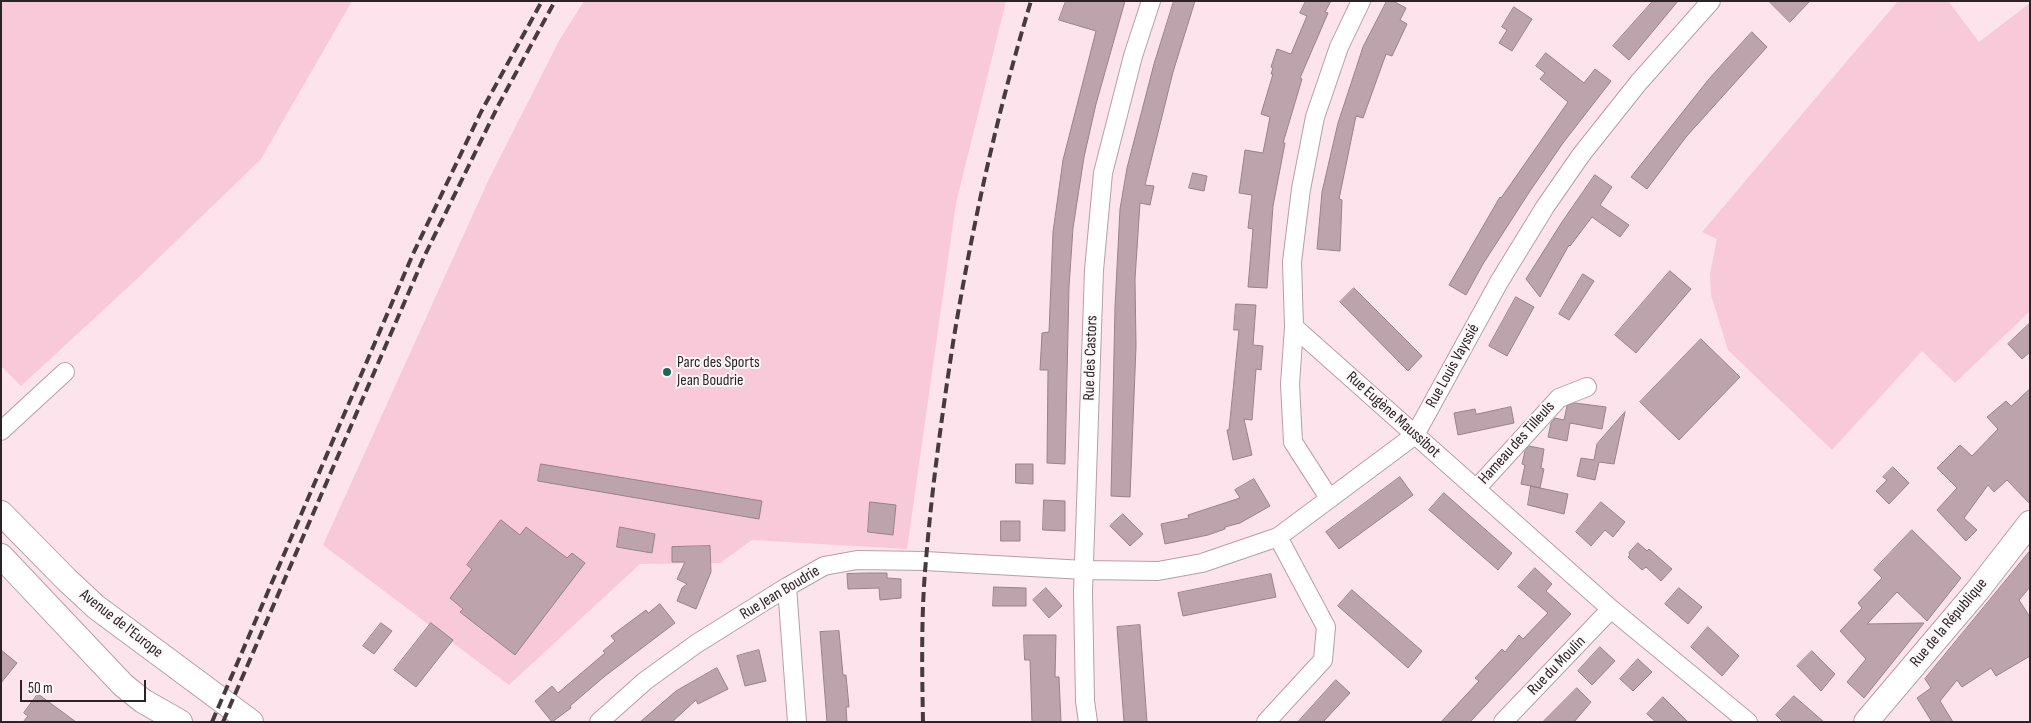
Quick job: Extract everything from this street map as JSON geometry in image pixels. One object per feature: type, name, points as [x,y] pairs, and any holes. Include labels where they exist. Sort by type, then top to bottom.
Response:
[{"type":"main road","name":"Avenue de l'Europe","points":[[1,513],[96,607],[251,722]]},
{"type":"main road","name":"Rue de la République","points":[[1866,722],[1977,591],[2030,523]]},
{"type":"main road","name":"Avenue de l'Europe","points":[[1,556],[123,685],[143,701],[180,722]]},
{"type":"street","name":"Rue des Castors","points":[[1088,722],[1085,701],[1082,592],[1094,270],[1103,173],[1133,56],[1151,1]]},
{"type":"street","points":[[1329,498],[1293,442],[1290,384],[1294,328],[1292,262],[1301,189],[1313,126],[1339,47],[1361,1]]},
{"type":"street","name":"Rue Louis Vayssié","points":[[1084,570],[1158,571],[1202,563],[1278,537],[1414,435],[1499,282],[1545,207],[1581,155],[1639,82],[1710,1]]},
{"type":"street","name":"Rue Eugène Maussibot","points":[[1294,328],[1611,609],[1748,722]]},
{"type":"street","points":[[1,430],[65,372]]},
{"type":"street","name":"Hameau des Tilleuls","points":[[1476,489],[1558,398],[1588,387]]},
{"type":"street","points":[[1266,722],[1323,660],[1326,627],[1278,537]]},
{"type":"street","name":"Rue Jean Boudrie","points":[[599,722],[645,681],[696,644],[824,566],[857,560],[925,561],[1084,570]]},
{"type":"street","points":[[787,587],[797,722]]},
{"type":"street","name":"Rue du Moulin","points":[[1503,722],[1611,609]]},
{"type":"shaded area","points":[[1,1],[352,1],[261,159],[139,277],[21,386],[1,366]]},
{"type":"shaded area","name":"Parc des Sports Jean Boudrie","points":[[584,1],[1006,1],[956,203],[907,549],[752,540],[720,563],[640,564],[509,685],[323,545],[489,179],[560,39]]},
{"type":"shaded area","points":[[1898,1],[1948,1],[1979,42],[2030,3],[2030,311],[1955,383],[1922,351],[1832,450],[1728,350],[1711,295],[1710,273],[1717,239],[1702,232]]},
{"type":"building","points":[[1066,1],[1125,1],[1096,104],[1084,157],[1073,228],[1069,287],[1065,464],[1047,463],[1048,370],[1040,370],[1042,333],[1049,332],[1053,232],[1063,160],[1096,31],[1059,20]]},
{"type":"building","points":[[1174,1],[1195,1],[1173,72],[1145,185],[1154,186],[1150,205],[1140,203],[1135,279],[1136,346],[1130,497],[1111,496],[1115,307],[1120,209],[1127,168],[1154,64]]},
{"type":"building","points":[[1306,1],[1331,1],[1325,12],[1328,13],[1300,78],[1302,79],[1283,143],[1285,143],[1273,206],[1267,288],[1248,287],[1253,229],[1248,228],[1252,195],[1239,193],[1245,150],[1263,153],[1270,117],[1261,114],[1273,74],[1271,74],[1273,68],[1271,67],[1277,49],[1291,54],[1307,16],[1300,13]]},
{"type":"building","points":[[1387,1],[1393,1],[1406,8],[1400,20],[1407,24],[1392,56],[1386,54],[1363,118],[1356,116],[1339,199],[1342,200],[1340,251],[1317,249],[1322,192],[1338,123],[1363,47]]},
{"type":"building","points":[[1653,1],[1678,1],[1629,60],[1613,46]]},
{"type":"building","points":[[1769,1],[1810,1],[1790,22]]},
{"type":"building","points":[[1514,7],[1532,19],[1512,51],[1499,43],[1507,30],[1502,27]]},
{"type":"building","points":[[1752,32],[1767,47],[1686,137],[1647,189],[1631,177],[1709,79]]},
{"type":"building","points":[[1546,53],[1584,83],[1595,69],[1611,81],[1563,143],[1530,191],[1483,264],[1466,295],[1449,285],[1500,197],[1568,102],[1540,79],[1545,73],[1536,66]]},
{"type":"building","points":[[1193,173],[1207,176],[1204,191],[1189,188]]},
{"type":"building","points":[[1595,175],[1612,187],[1600,205],[1629,225],[1620,237],[1592,217],[1569,245],[1540,297],[1526,279],[1562,222]]},
{"type":"building","points":[[1670,271],[1691,289],[1636,353],[1615,335]]},
{"type":"building","points":[[1583,274],[1594,281],[1569,320],[1559,314]]},
{"type":"building","points":[[1354,288],[1422,356],[1408,371],[1340,302]]},
{"type":"building","points":[[1516,297],[1534,307],[1507,356],[1489,346]]},
{"type":"building","points":[[1236,304],[1256,305],[1253,345],[1263,346],[1261,370],[1256,369],[1252,420],[1244,419],[1252,455],[1233,460],[1227,430],[1229,430],[1239,330],[1234,330]]},
{"type":"building","points":[[2030,323],[2030,352],[2022,359],[2008,344]]},
{"type":"building","points":[[1701,339],[1740,377],[1679,440],[1640,402]]},
{"type":"building","points":[[2030,389],[2030,504],[2007,480],[1994,492],[1988,485],[1964,518],[1977,530],[1966,541],[1937,510],[1957,488],[1937,468],[1960,445],[1972,456],[1998,429],[1987,417],[2006,401],[2011,406]]},
{"type":"building","points":[[1575,403],[1606,407],[1602,429],[1570,423],[1567,441],[1548,437],[1551,423],[1555,418],[1564,420],[1567,406]]},
{"type":"building","points":[[1511,407],[1514,423],[1458,435],[1454,413],[1475,409],[1476,414]]},
{"type":"building","points":[[1625,412],[1614,464],[1599,462],[1595,480],[1577,476],[1581,458],[1594,460],[1597,444]]},
{"type":"building","points":[[1529,446],[1544,449],[1541,468],[1544,469],[1540,488],[1521,484],[1525,465],[1522,464],[1525,451]]},
{"type":"building","points":[[541,464],[762,501],[759,519],[538,481]]},
{"type":"building","points":[[1016,464],[1033,464],[1033,484],[1016,483]]},
{"type":"building","points":[[1893,467],[1909,483],[1889,504],[1876,491],[1887,480],[1883,477]]},
{"type":"building","points":[[1400,477],[1413,495],[1339,549],[1326,532]]},
{"type":"building","points":[[1254,479],[1270,506],[1240,523],[1225,527],[1225,529],[1208,535],[1165,544],[1161,524],[1189,518],[1188,515],[1240,498],[1235,490]]},
{"type":"building","points":[[1531,486],[1568,494],[1564,514],[1528,505]]},
{"type":"building","points":[[1444,493],[1512,553],[1498,570],[1429,510]]},
{"type":"building","points":[[1044,500],[1065,501],[1065,531],[1043,530]]},
{"type":"building","points":[[870,502],[896,505],[893,535],[868,532]]},
{"type":"building","points":[[1601,502],[1625,522],[1613,537],[1605,530],[1591,546],[1576,532]]},
{"type":"building","points":[[1123,514],[1143,534],[1130,546],[1110,526]]},
{"type":"building","points":[[501,520],[520,535],[526,527],[567,558],[572,553],[585,563],[515,655],[460,612],[463,609],[450,598],[472,569],[467,565]]},
{"type":"building","points":[[1001,521],[1020,521],[1020,541],[1001,541]]},
{"type":"building","points":[[620,527],[655,534],[652,553],[617,547]]},
{"type":"building","points":[[1912,530],[1961,578],[1927,621],[1897,592],[1867,624],[1924,623],[1864,698],[1847,682],[1866,659],[1840,631],[1862,608],[1858,603],[1882,578],[1874,570]]},
{"type":"building","points":[[1638,543],[1647,551],[1649,549],[1672,569],[1661,581],[1646,567],[1642,570],[1628,557],[1629,553]]},
{"type":"building","points":[[710,546],[711,572],[696,609],[677,601],[682,588],[687,584],[677,579],[685,562],[672,562],[672,547]]},
{"type":"building","points":[[2030,551],[2030,587],[2019,600],[2030,617],[2030,656],[1996,676],[1991,668],[1962,687],[1957,680],[1940,701],[1953,722],[1932,722],[1917,698],[1931,688],[1925,679]]},
{"type":"building","points":[[1535,568],[1552,584],[1546,591],[1571,614],[1470,722],[1441,722],[1479,681],[1475,678],[1502,649],[1505,652],[1519,635],[1523,639],[1548,613],[1518,587]]},
{"type":"building","points":[[887,573],[887,578],[901,579],[901,598],[880,600],[879,588],[848,589],[847,574]]},
{"type":"building","points":[[1271,574],[1276,597],[1183,616],[1178,593]]},
{"type":"building","points":[[994,587],[1026,588],[1026,606],[993,606]]},
{"type":"building","points":[[1046,588],[1062,606],[1049,618],[1033,600]]},
{"type":"building","points":[[1679,588],[1702,607],[1688,624],[1665,604]]},
{"type":"building","points":[[1352,590],[1422,651],[1408,668],[1338,606]]},
{"type":"building","points":[[660,604],[675,623],[605,676],[570,706],[571,708],[552,722],[535,701],[552,686],[558,693],[605,653],[603,651],[615,641],[611,636],[646,610],[648,613]]},
{"type":"building","points":[[381,623],[392,631],[374,654],[363,646]]},
{"type":"building","points":[[431,623],[453,640],[416,687],[394,670]]},
{"type":"building","points":[[1140,625],[1147,722],[1124,722],[1117,627]]},
{"type":"building","points":[[1708,627],[1739,656],[1722,676],[1691,647]]},
{"type":"building","points":[[839,631],[843,675],[846,675],[849,707],[846,707],[847,722],[827,722],[820,632]]},
{"type":"building","points":[[1024,635],[1056,635],[1055,677],[1059,677],[1061,722],[1032,722],[1030,660],[1025,660]]},
{"type":"building","points":[[1600,647],[1615,661],[1592,685],[1578,671]]},
{"type":"building","points":[[1,650],[17,663],[1,683]]},
{"type":"building","points":[[759,650],[766,681],[745,686],[737,656]]},
{"type":"building","points":[[1812,651],[1835,674],[1821,691],[1797,666]]},
{"type":"building","points":[[1638,659],[1652,672],[1633,691],[1620,679]]},
{"type":"building","points":[[717,668],[728,689],[698,704],[696,700],[672,722],[640,722],[676,691]]},
{"type":"building","points":[[1336,680],[1350,693],[1323,722],[1298,722]]},
{"type":"building","points":[[1577,688],[1591,702],[1574,722],[1543,722]]},
{"type":"building","points":[[38,694],[76,722],[23,722],[28,716],[24,713]]},
{"type":"building","points":[[1794,696],[1824,722],[1783,722],[1776,715]]},
{"type":"building","points":[[1663,697],[1688,722],[1656,722],[1647,714]]},
{"type":"railway","points":[[212,722],[413,254],[481,112],[542,1]]},
{"type":"railway","points":[[223,722],[424,257],[499,104],[555,1]]},
{"type":"railway","points":[[923,722],[922,641],[924,580],[934,478],[949,370],[968,256],[986,170],[1007,85],[1031,1]]},
{"type":"place","name":"Parc des Sports Jean Boudrie","points":[[667,372]]}]
